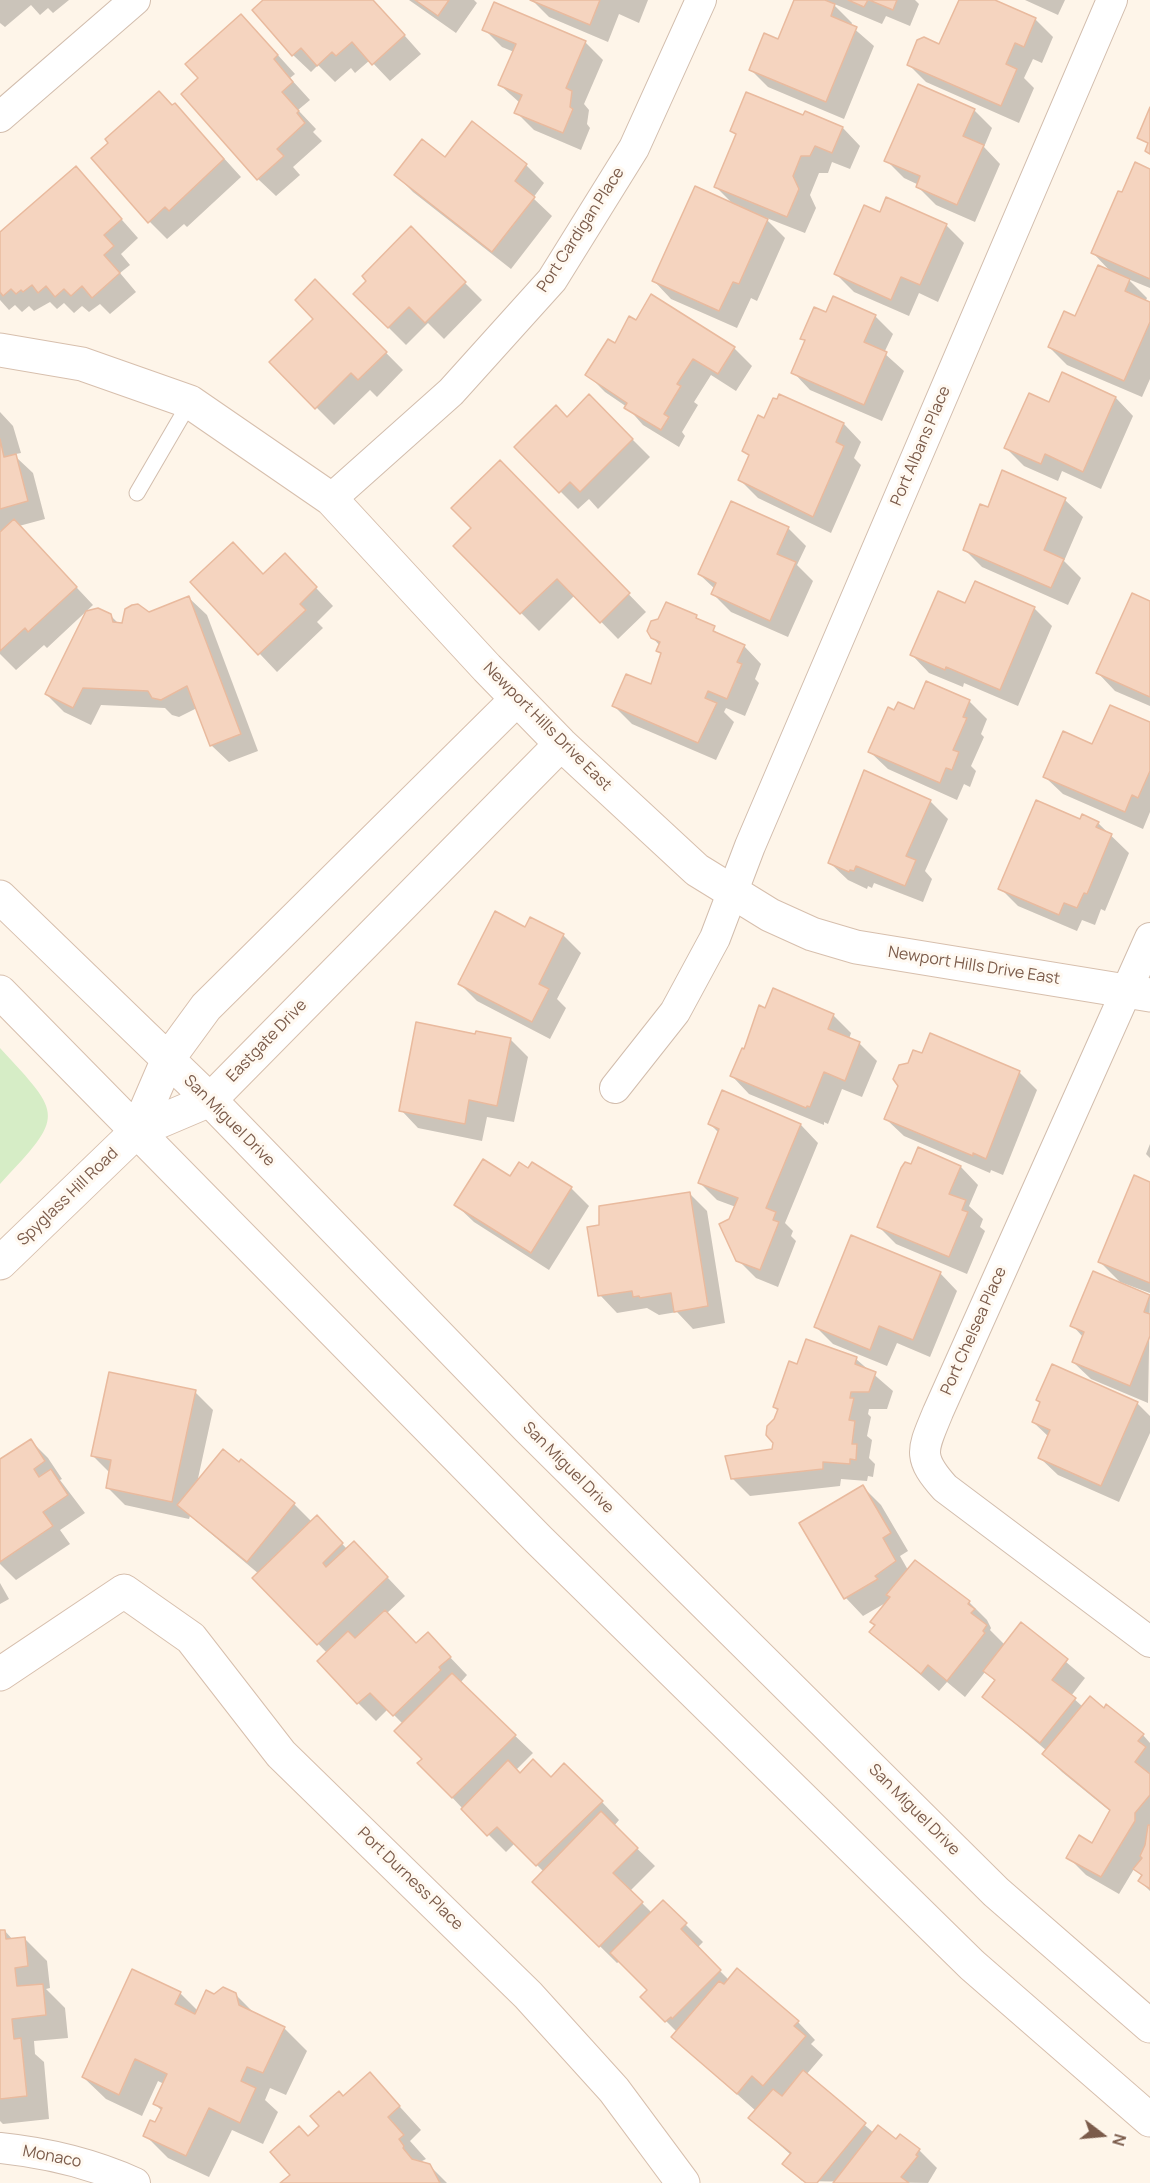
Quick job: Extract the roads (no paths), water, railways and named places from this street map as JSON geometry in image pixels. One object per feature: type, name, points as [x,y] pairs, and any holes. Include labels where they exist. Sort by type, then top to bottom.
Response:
[{"type":"main road","name":"Newport Hills Drive East","points":[[0,350],[82,364],[190,402],[331,499],[561,744],[697,870],[732,893],[791,924],[856,947],[1138,992]]},
{"type":"main road","points":[[136,1131],[168,1059],[206,1007],[517,699]]},
{"type":"main road","name":"Eastgate Drive","points":[[136,1131],[210,1100],[561,744]]},
{"type":"main road","name":"San Miguel Drive","points":[[0,897],[210,1100],[528,1428],[996,1892],[1150,2026]]},
{"type":"main road","points":[[0,992],[538,1540],[972,1965],[1150,2120]]},
{"type":"main road","name":"Spyglass Hill Road","points":[[0,1263],[136,1131]]},
{"type":"main road","name":"Port Durness Place","points":[[0,1674],[124,1591],[191,1638],[281,1754],[528,1995],[614,2090],[683,2183]]},
{"type":"street","points":[[0,117],[135,0]]},
{"type":"street","name":"Port Cardigan Place","points":[[331,499],[451,392],[552,280],[634,148],[701,0]]},
{"type":"street","name":"Port Albans Place","points":[[615,1088],[675,1012],[715,938],[750,846],[1112,0]]},
{"type":"street","name":"Port Chelsea Place","points":[[1150,938],[1138,992],[938,1412],[924,1454],[928,1469],[945,1488],[1150,1642]]},
{"type":"street","name":"Monaco","points":[[0,2148],[47,2153],[92,2164],[135,2183]]},
{"type":"lane","points":[[136,493],[190,402]]}]
